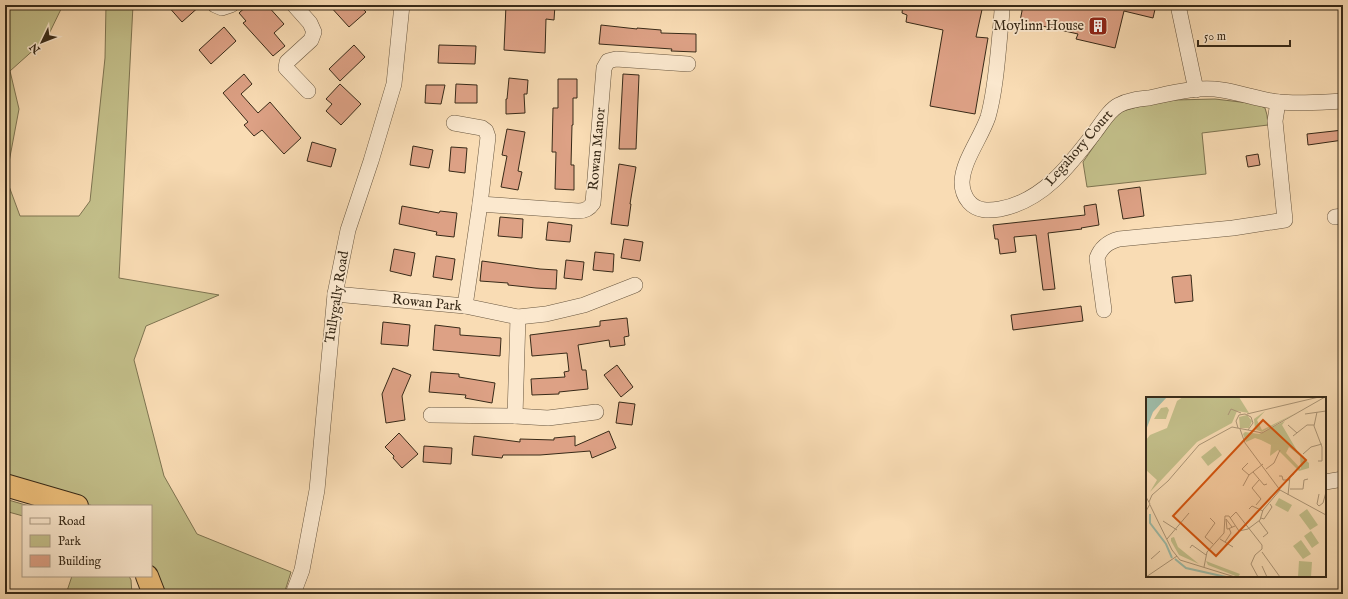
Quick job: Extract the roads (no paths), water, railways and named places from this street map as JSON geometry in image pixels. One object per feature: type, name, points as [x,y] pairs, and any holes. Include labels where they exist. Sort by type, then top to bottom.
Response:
[{"type":"highway","points":[[5,485],[74,505]]},
{"type":"highway","points":[[147,577],[154,594]]},
{"type":"street","points":[[215,5],[222,8],[230,5]]},
{"type":"street","points":[[294,5],[310,24],[314,32],[311,40],[287,62],[286,68],[308,91]]},
{"type":"street","name":"Tullygally Road","points":[[293,594],[302,570],[317,490],[335,294],[348,230],[371,161],[394,84],[402,5]]},
{"type":"street","name":"Legahory Court","points":[[1001,5],[1001,23],[993,92],[988,117],[965,167],[962,182],[964,196],[969,203],[976,208],[990,210],[1008,207],[1019,204],[1042,191],[1059,175],[1082,149],[1112,110],[1119,104],[1196,90],[1220,90],[1278,102],[1306,103],[1343,101]]},
{"type":"street","points":[[1178,5],[1196,90]]},
{"type":"street","name":"Rowan Manor","points":[[480,204],[578,211],[584,211],[589,208],[593,203],[604,68],[608,62],[616,59],[688,64]]},
{"type":"street","points":[[1104,310],[1097,258],[1100,251],[1111,242],[1119,239],[1233,228],[1285,220],[1276,121],[1278,102]]},
{"type":"street","points":[[454,123],[482,128],[486,131],[488,137],[465,306]]},
{"type":"street","name":"Rowan Park","points":[[335,294],[465,306],[518,317],[546,314],[584,305],[635,285]]},
{"type":"street","points":[[515,416],[518,317]]},
{"type":"street","points":[[431,414],[548,418],[596,412]]},
{"type":"street","points":[[1326,482],[1343,479]]},
{"type":"place","name":"Moylinn House","points":[[1098,26]]}]
